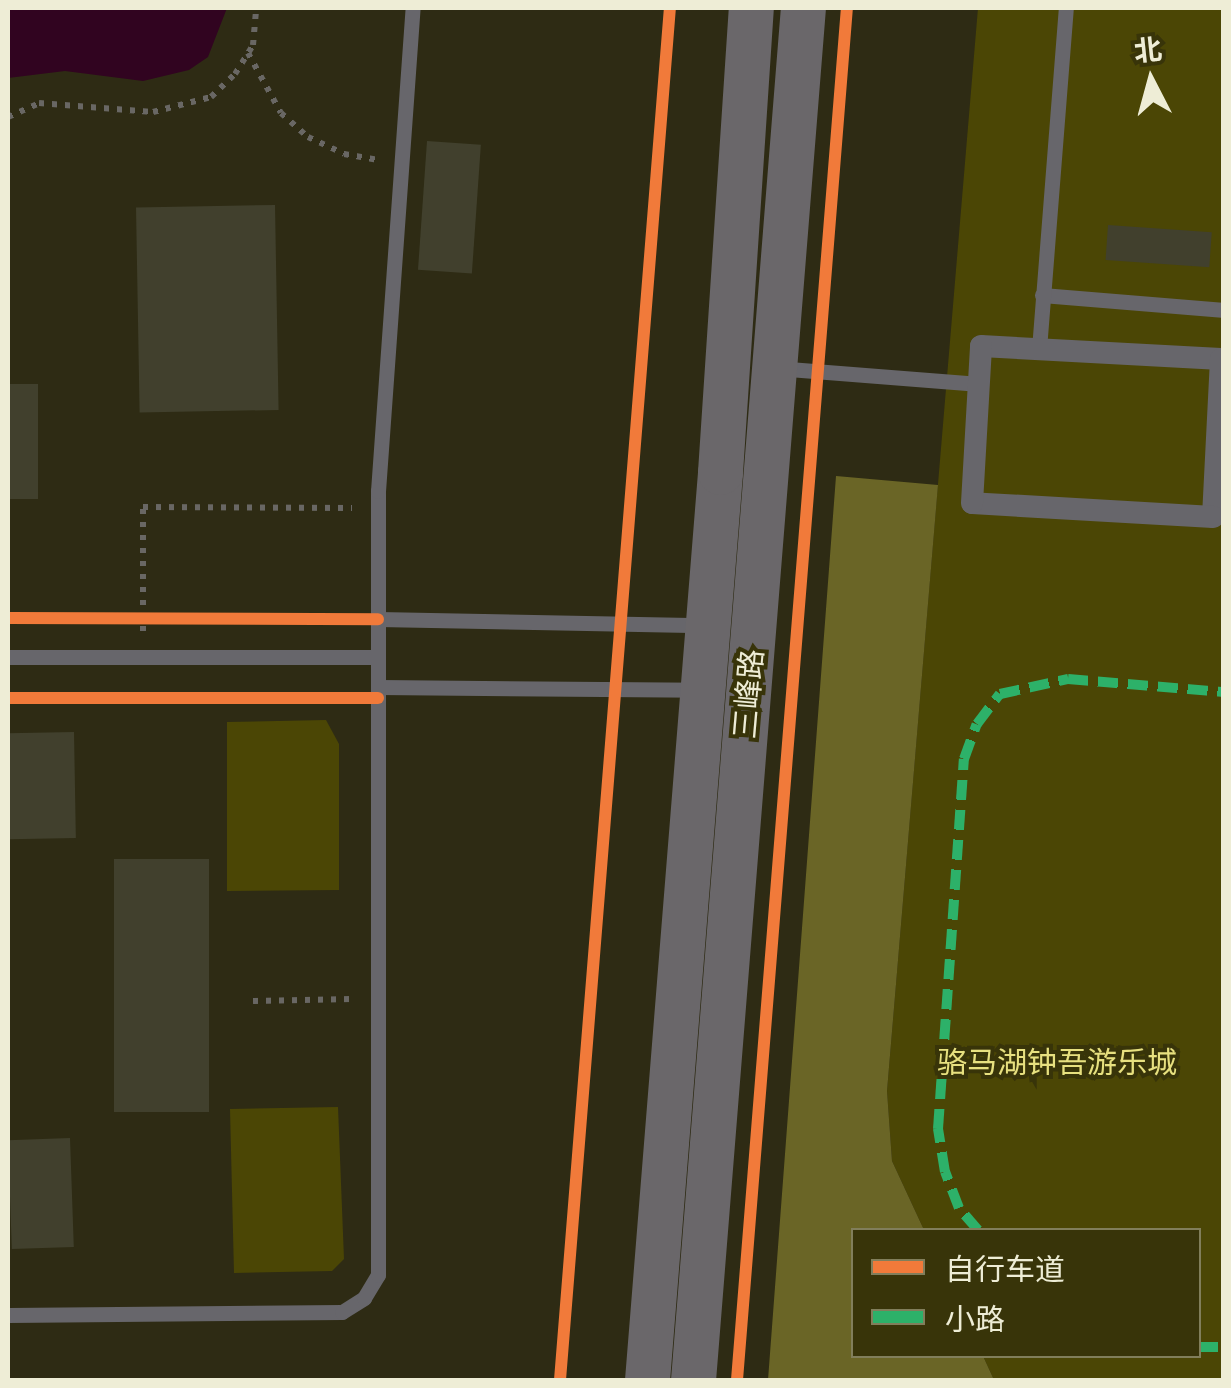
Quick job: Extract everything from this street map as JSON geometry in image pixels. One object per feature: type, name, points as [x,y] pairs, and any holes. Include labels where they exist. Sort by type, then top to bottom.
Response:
[{"type":"main road","name":"三峰路","points":[[751,8],[751,366]]},
{"type":"main road","name":"三峰路","points":[[693,1380],[726,689],[751,366],[803,8]]},
{"type":"main road","name":"三峰路","points":[[647,1380],[726,689]]},
{"type":"street","points":[[981,346],[1038,349],[1221,359],[1213,516],[972,503],[981,346]]},
{"type":"lane","points":[[8,1316],[342,1312],[364,1298],[378,1276],[378,508],[413,8]]},
{"type":"lane","points":[[1038,349],[1066,8]]},
{"type":"lane","points":[[1042,295],[1224,310]]},
{"type":"lane","points":[[751,366],[979,384]]},
{"type":"lane","points":[[378,619],[731,624]]},
{"type":"lane","points":[[8,657],[378,656]]},
{"type":"lane","points":[[378,688],[726,689]]},
{"type":"path","points":[[8,118],[40,103],[153,112],[189,106],[210,97],[235,74],[248,53],[256,8]]},
{"type":"path","points":[[248,53],[282,114],[308,137],[344,154],[400,164]]},
{"type":"path","points":[[143,657],[143,507],[378,508]]},
{"type":"path","points":[[123,618],[162,618]]},
{"type":"path","points":[[253,1001],[380,998]]},
{"type":"green space","name":"骆马湖钟吾游乐城","points":[[978,8],[1223,8],[1223,1380],[994,1380],[984,1358],[1201,1358],[1201,1228],[923,1228],[892,1161],[887,1091]]},
{"type":"green space","points":[[326,720],[339,744],[339,890],[227,891],[227,722]]},
{"type":"green space","points":[[338,1107],[344,1259],[332,1271],[234,1273],[230,1109]]},
{"type":"shaded area","points":[[8,8],[227,8],[208,57],[189,70],[143,81],[65,71],[8,78]]},
{"type":"shaded area","points":[[836,476],[938,485],[887,1091],[892,1161],[923,1228],[851,1228],[851,1358],[984,1358],[994,1380],[768,1380]]},
{"type":"building","points":[[427,141],[481,145],[472,273],[418,270]]},
{"type":"building","points":[[275,205],[279,410],[140,412],[136,207]]},
{"type":"building","points":[[1108,225],[1212,232],[1209,267],[1106,260]]},
{"type":"building","points":[[8,384],[38,384],[38,499],[8,499]]},
{"type":"building","points":[[74,732],[76,838],[10,839],[8,733]]},
{"type":"building","points":[[114,859],[209,859],[209,1112],[114,1112]]},
{"type":"building","points":[[70,1138],[74,1247],[12,1249],[8,1140]]},
{"type":"marked path","points":[[976,1228],[959,1208],[945,1172],[938,1129],[964,759],[977,724],[1000,694],[1068,679],[1224,692]]},
{"type":"marked path","points":[[1201,1347],[1224,1347]]},
{"type":"cycle path","points":[[560,1380],[670,8]]},
{"type":"cycle path","points":[[737,1380],[847,8]]},
{"type":"cycle path","points":[[8,618],[378,619]]},
{"type":"cycle path","points":[[8,698],[378,698]]}]
